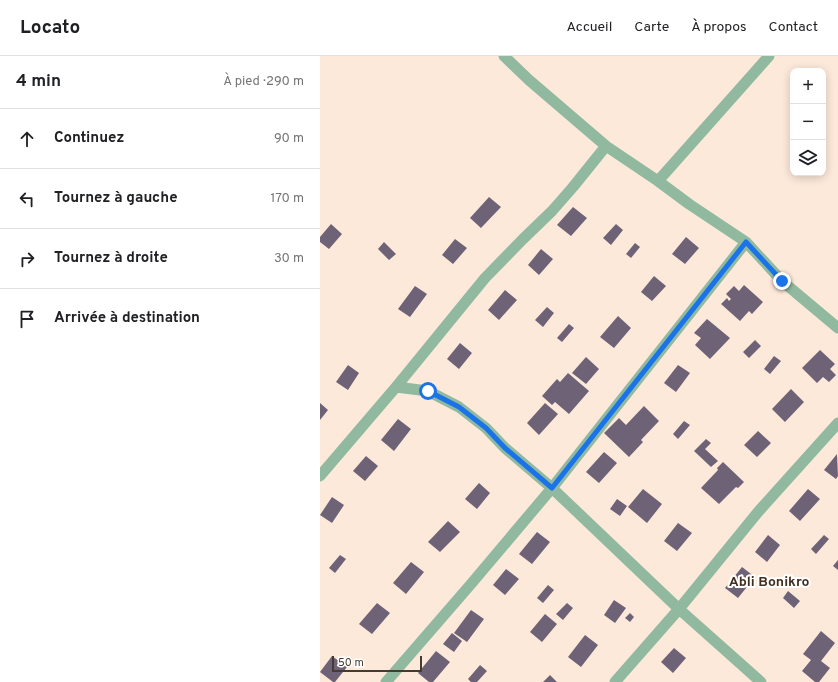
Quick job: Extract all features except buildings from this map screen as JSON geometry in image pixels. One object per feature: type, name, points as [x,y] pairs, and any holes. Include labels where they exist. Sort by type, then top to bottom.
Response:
[{"type":"street","points":[[504,56],[529,80],[606,146],[746,242],[782,281],[838,328]]},
{"type":"street","points":[[658,181],[769,56]]},
{"type":"street","points":[[320,476],[396,387],[485,278],[552,211],[606,146]]},
{"type":"street","points":[[386,682],[552,488],[746,242]]},
{"type":"street","points":[[396,387],[428,391],[459,407],[486,428],[505,448],[552,488],[679,609],[761,682]]},
{"type":"street","points":[[615,682],[679,609],[758,512],[838,423]]},
{"type":"district","name":"Abli Bonikro","points":[[769,581]]},
{"type":"route","points":[[428,391],[459,407],[486,428],[505,448],[552,488],[645,368],[746,242],[782,281]]}]
